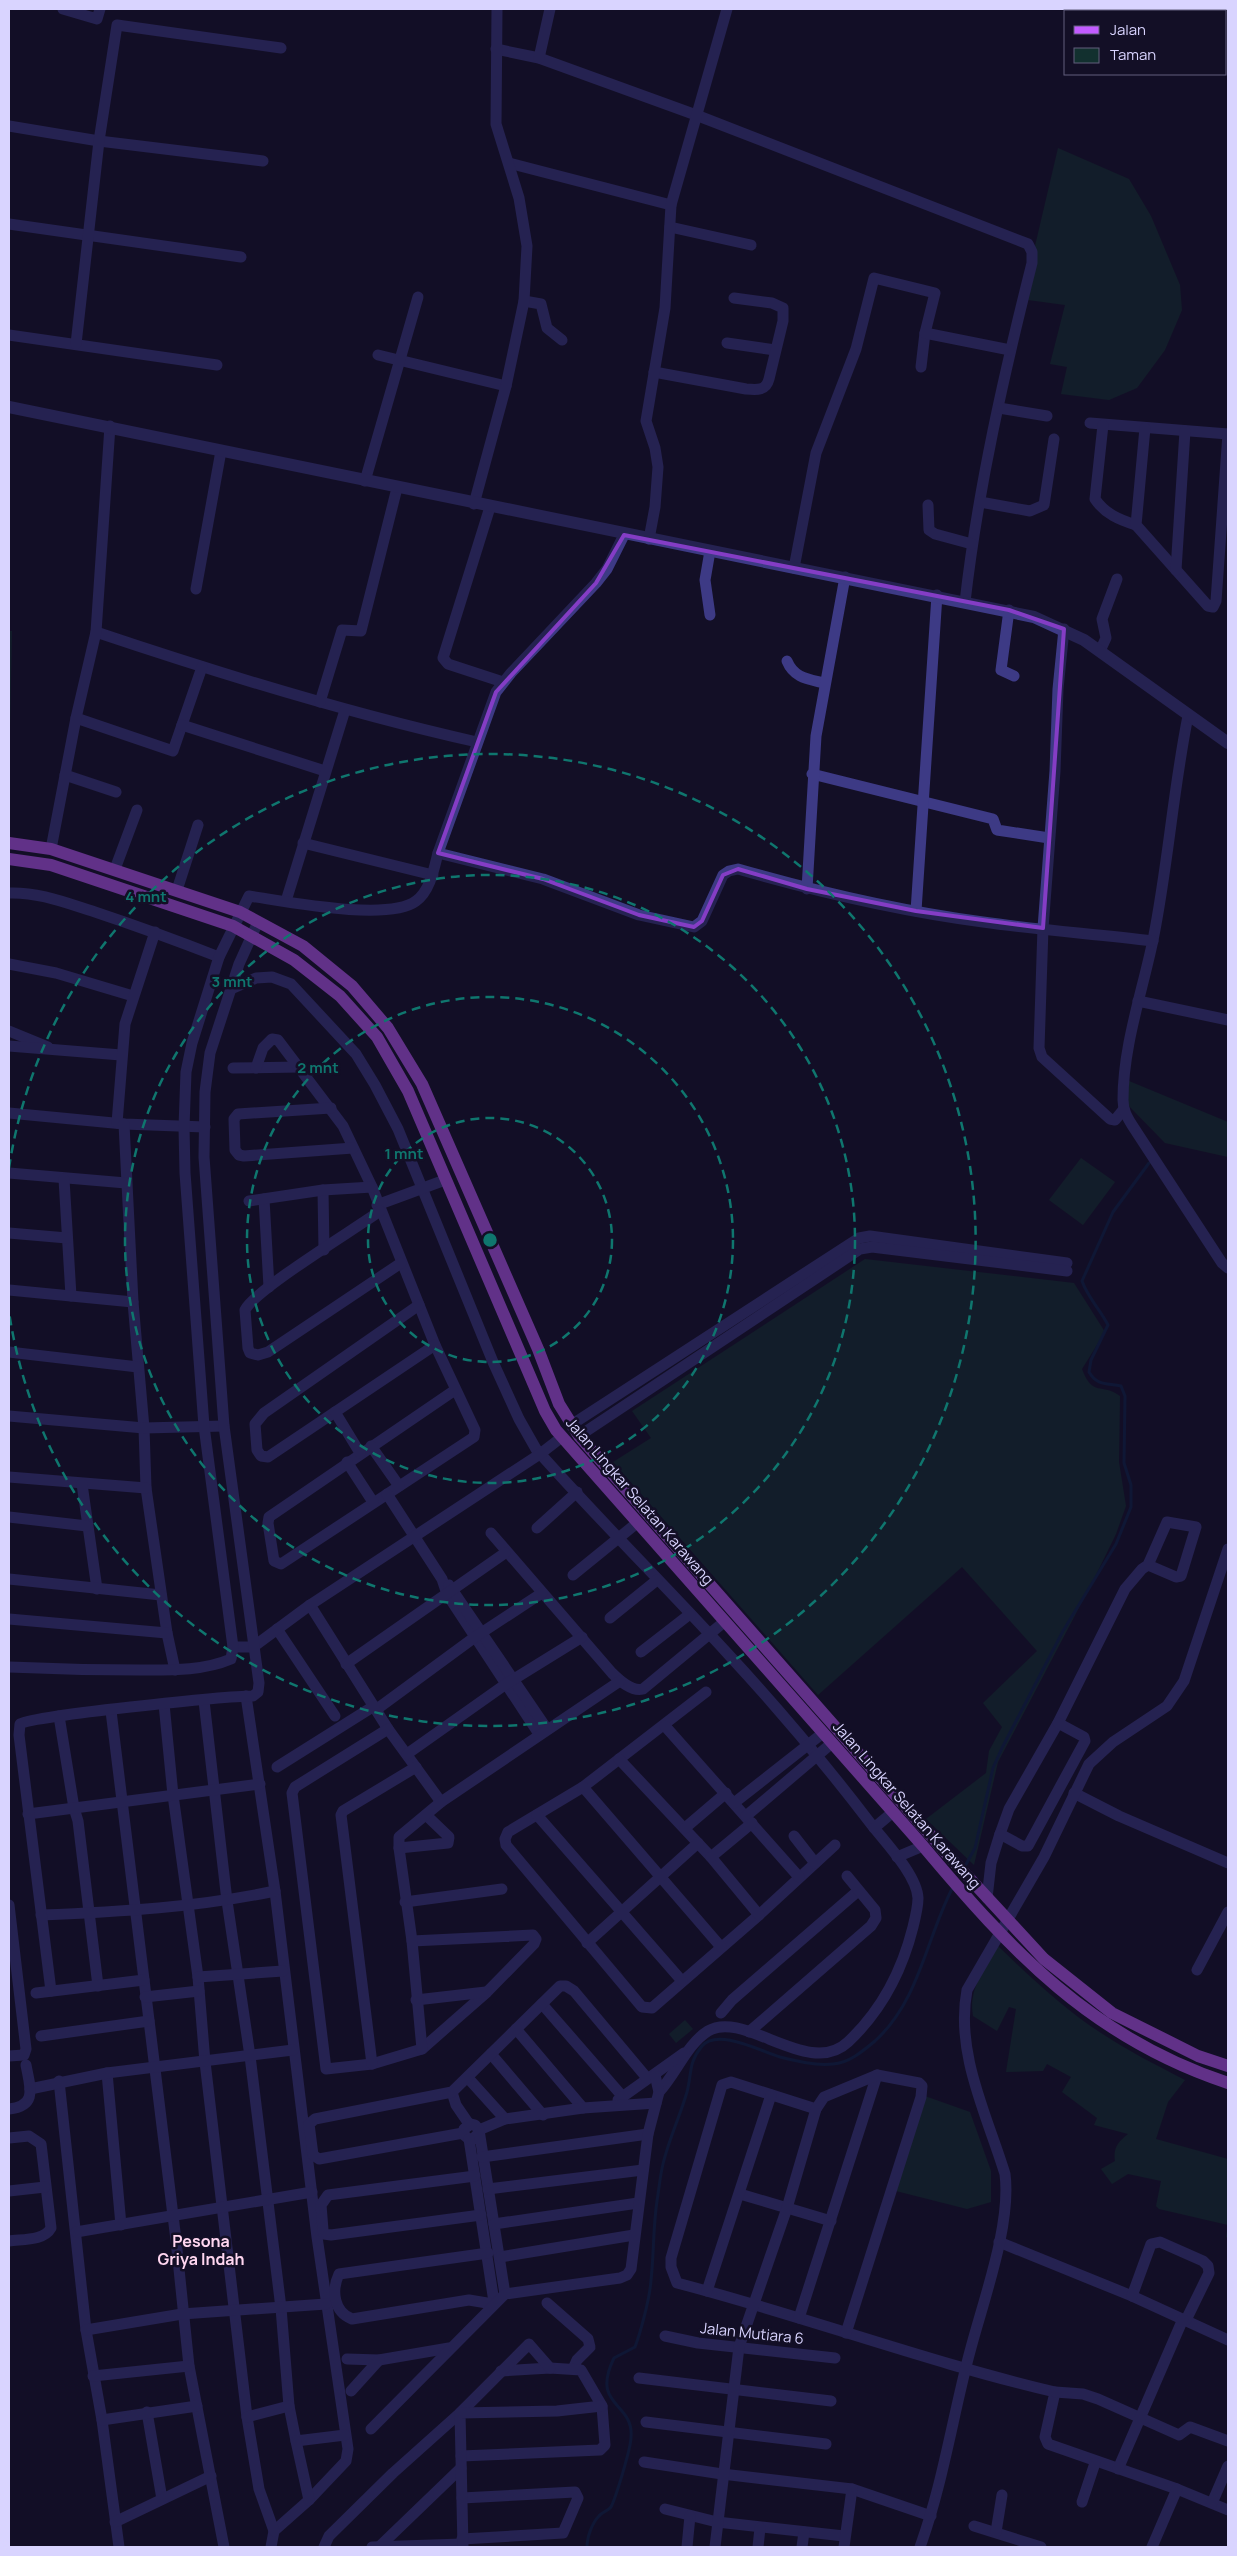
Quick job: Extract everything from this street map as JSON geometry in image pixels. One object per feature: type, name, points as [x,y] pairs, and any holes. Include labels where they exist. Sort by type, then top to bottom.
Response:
[{"type":"main road","name":"Jalan Lingkar Selatan Karawang","points":[[9,844],[51,849],[240,912],[303,946],[352,986],[388,1028],[422,1084],[560,1404],[579,1436],[948,1855],[1007,1921],[1053,1968],[1112,2013],[1198,2056],[1228,2066]]},
{"type":"main road","name":"Jalan Lingkar Selatan Karawang","points":[[9,859],[51,865],[233,926],[294,960],[340,996],[377,1037],[408,1091],[545,1411],[562,1437],[923,1846],[968,1900],[1035,1969],[1104,2024],[1147,2049],[1192,2071],[1228,2083]]},
{"type":"main road","points":[[468,1232],[483,1226]]},
{"type":"street","points":[[63,9],[97,19],[100,9]]},
{"type":"street","points":[[474,504],[506,386],[524,301],[526,234],[509,163],[496,124],[497,9]]},
{"type":"street","points":[[539,58],[550,9]]},
{"type":"street","points":[[649,539],[658,483],[655,448],[646,426],[665,308],[669,266],[671,205],[727,9]]},
{"type":"street","points":[[76,344],[99,141],[118,25],[281,48]]},
{"type":"street","points":[[496,49],[539,58],[696,115],[1028,244],[1032,252],[1032,263],[1010,350],[972,544],[965,602]]},
{"type":"street","points":[[9,126],[99,141],[263,161]]},
{"type":"street","points":[[509,163],[671,205]]},
{"type":"street","points":[[9,224],[242,257]]},
{"type":"street","points":[[670,227],[751,245]]},
{"type":"street","points":[[794,568],[816,453],[856,349],[874,278],[935,293],[925,333],[920,367]]},
{"type":"street","points":[[365,481],[418,298]]},
{"type":"street","points":[[654,372],[761,390],[768,384],[782,321],[782,308],[772,303],[734,298]]},
{"type":"street","points":[[524,301],[541,304],[547,328],[562,340]]},
{"type":"street","points":[[925,333],[1010,350]]},
{"type":"street","points":[[9,335],[217,365]]},
{"type":"street","points":[[727,343],[775,350]]},
{"type":"street","points":[[378,355],[506,386]]},
{"type":"street","points":[[9,407],[110,426],[624,535],[1009,610],[1064,629],[1100,651],[1228,743]]},
{"type":"street","points":[[999,408],[1047,416]]},
{"type":"street","points":[[1090,423],[1228,434],[1226,512],[1215,606],[1208,606],[1136,525],[1120,520],[1101,508],[1095,499],[1103,425]]},
{"type":"street","points":[[51,849],[76,718],[96,632],[110,426]]},
{"type":"street","points":[[1136,525],[1145,428]]},
{"type":"street","points":[[1176,570],[1185,431]]},
{"type":"street","points":[[980,502],[1030,511],[1044,505],[1054,439]]},
{"type":"street","points":[[196,589],[221,451]]},
{"type":"street","points":[[320,702],[342,630],[361,632],[397,488]]},
{"type":"street","points":[[928,505],[929,530],[935,534],[972,544]]},
{"type":"street","points":[[490,507],[443,658],[448,664],[503,682]]},
{"type":"street","points":[[9,1667],[69,1671],[175,1670],[218,1665],[231,1659],[233,1647],[204,1426],[185,1173],[184,1127],[186,1072],[219,957],[249,896],[352,910],[406,906],[416,901],[424,893],[433,874],[438,853],[496,692],[503,682],[596,583],[607,568],[624,535]]},
{"type":"street","points":[[710,551],[706,580],[710,615]]},
{"type":"street","points":[[807,889],[812,774],[824,683],[845,578]]},
{"type":"street","points":[[1100,651],[1106,638],[1102,619],[1117,579]]},
{"type":"street","points":[[916,911],[937,595]]},
{"type":"street","points":[[1009,610],[1000,670],[1014,676]]},
{"type":"street","points":[[1064,629],[1058,689],[1055,770],[1043,928],[1038,1038],[1042,1057],[1112,1121],[1124,1109]]},
{"type":"street","points":[[96,632],[202,667],[345,710],[477,742]]},
{"type":"street","points":[[787,661],[791,670],[797,676],[824,683]]},
{"type":"street","points":[[76,718],[170,751],[175,749],[202,667]]},
{"type":"street","points":[[286,902],[345,710]]},
{"type":"street","points":[[1188,716],[1177,770],[1153,941],[1138,1001],[1124,1079],[1124,1109],[1222,1263],[1228,1268]]},
{"type":"street","points":[[182,724],[325,771]]},
{"type":"street","points":[[812,774],[993,820],[997,830],[1049,838]]},
{"type":"street","points":[[65,775],[116,792]]},
{"type":"street","points":[[115,869],[137,810]]},
{"type":"street","points":[[177,890],[198,825]]},
{"type":"street","points":[[303,843],[433,874]]},
{"type":"street","points":[[438,853],[543,879],[639,915],[694,927],[702,921],[723,875],[728,870],[738,869],[807,889],[916,911],[983,922],[1153,941]]},
{"type":"street","points":[[9,893],[28,893],[46,897],[155,932],[219,957]]},
{"type":"street","points":[[51,1991],[28,1814],[19,1736],[20,1724],[26,1721],[59,1716],[253,1696],[258,1692],[259,1682],[224,1426],[204,1157],[204,1127],[205,1092],[210,1053],[239,964],[258,922]]},
{"type":"street","points":[[155,932],[133,996],[121,1055],[120,1124],[126,1183],[132,1302],[144,1428],[146,1488],[167,1633],[175,1670]]},
{"type":"street","points":[[9,964],[56,972],[133,996]]},
{"type":"street","points":[[231,988],[256,978],[272,977],[291,984],[356,1054],[375,1085],[398,1130],[420,1189],[519,1420],[540,1454],[809,1744],[897,1857],[913,1883],[918,1898],[915,1919],[906,1952],[891,1988],[847,2043],[832,2053],[818,2053],[749,2032],[717,2026],[706,2032],[690,2050],[659,2092],[648,2134],[630,2269],[627,2276],[505,2294],[493,2303],[370,2429]]},
{"type":"street","points":[[1138,1001],[1228,1020]]},
{"type":"street","points":[[9,1031],[54,1050]]},
{"type":"street","points":[[256,1068],[266,1044],[275,1039],[300,1066],[343,1126],[372,1187],[435,1346],[475,1430],[474,1438],[373,1502],[281,1564],[274,1560],[268,1523],[269,1517],[360,1453],[455,1390]]},
{"type":"street","points":[[9,1046],[121,1055]]},
{"type":"street","points":[[233,1068],[300,1066]]},
{"type":"street","points":[[331,1108],[238,1114],[234,1119],[235,1150],[238,1155],[244,1156],[353,1148]]},
{"type":"street","points":[[9,1112],[120,1124],[204,1127]]},
{"type":"street","points":[[9,1173],[126,1183]]},
{"type":"street","points":[[64,1179],[71,1296]]},
{"type":"street","points":[[402,1263],[268,1352],[258,1355],[250,1354],[245,1310],[269,1287],[324,1250],[379,1208],[445,1180]]},
{"type":"street","points":[[248,1201],[323,1190],[372,1187]]},
{"type":"street","points":[[323,1190],[324,1250]]},
{"type":"street","points":[[264,1199],[269,1287]]},
{"type":"street","points":[[9,1233],[67,1238]]},
{"type":"street","points":[[571,1425],[595,1417],[860,1249],[872,1247],[1067,1267]]},
{"type":"street","points":[[9,1290],[132,1302]]},
{"type":"street","points":[[418,1305],[257,1420],[255,1424],[257,1450],[261,1456],[268,1456],[435,1346]]},
{"type":"street","points":[[9,1352],[138,1367]]},
{"type":"street","points":[[335,1412],[360,1453]]},
{"type":"street","points":[[9,1416],[144,1428],[224,1426]]},
{"type":"street","points":[[579,1436],[595,1417]]},
{"type":"street","points":[[233,1647],[253,1647],[310,1605],[540,1454],[562,1437]]},
{"type":"street","points":[[371,1446],[399,1486]]},
{"type":"street","points":[[347,1462],[373,1502]]},
{"type":"street","points":[[9,1477],[146,1488]]},
{"type":"street","points":[[82,1484],[97,1589]]},
{"type":"street","points":[[537,1528],[577,1492]]},
{"type":"street","points":[[387,1494],[543,1731]]},
{"type":"street","points":[[9,1517],[87,1526]]},
{"type":"street","points":[[987,1898],[990,1863],[1009,1809],[1058,1723],[1125,1589],[1142,1569],[1148,1566],[1167,1522],[1196,1527],[1181,1576],[1176,1577],[1148,1566]]},
{"type":"street","points":[[573,1575],[637,1523]]},
{"type":"street","points":[[491,1534],[505,1553],[620,1681],[635,1690],[644,1689],[724,1622]]},
{"type":"street","points":[[920,2547],[931,2516],[1006,2205],[1005,2174],[970,2065],[964,2032],[964,2008],[967,1990],[1044,1856],[1089,1764],[1113,1742],[1167,1706],[1184,1681],[1228,1549]]},
{"type":"street","points":[[346,1664],[505,1553]]},
{"type":"street","points":[[9,1579],[161,1595]]},
{"type":"street","points":[[610,1618],[657,1580]]},
{"type":"street","points":[[1216,1588],[1228,1593]]},
{"type":"street","points":[[277,1767],[375,1708],[479,1634],[542,1593]]},
{"type":"street","points":[[310,1605],[388,1729],[441,1802]]},
{"type":"street","points":[[641,1652],[690,1614]]},
{"type":"street","points":[[9,1619],[167,1633]]},
{"type":"street","points":[[278,1628],[335,1716]]},
{"type":"street","points":[[407,1754],[510,1681],[582,1637]]},
{"type":"street","points":[[422,2049],[412,1941],[398,1848],[402,1835],[441,1802],[543,1731],[620,1681]]},
{"type":"street","points":[[706,1692],[665,1726],[583,1787],[508,1832],[505,1839],[506,1845],[587,1943],[642,2007],[652,2008],[759,1916],[835,1845]]},
{"type":"street","points":[[246,1696],[275,1891],[293,2050],[348,2456],[346,2461],[309,2500],[274,2531]]},
{"type":"street","points":[[204,1701],[227,1901],[250,2056],[281,2308],[289,2406],[309,2500]]},
{"type":"street","points":[[164,1704],[173,1795],[198,1977],[205,2062],[224,2206],[248,2417],[259,2489],[274,2531],[270,2547]]},
{"type":"street","points":[[111,1711],[189,2366],[224,2547]]},
{"type":"street","points":[[59,1716],[74,1808],[78,1821],[98,1986]]},
{"type":"street","points":[[1000,1834],[1022,1846],[1028,1846],[1086,1740],[1084,1737],[1058,1723]]},
{"type":"street","points":[[665,1726],[799,1877]]},
{"type":"street","points":[[388,1729],[295,1787],[291,1800],[326,2069],[372,2064],[422,2049],[487,1992],[536,1940],[533,1935],[412,1941]]},
{"type":"street","points":[[734,1803],[823,1733]]},
{"type":"street","points":[[711,1857],[749,1820],[772,1793],[832,1743]]},
{"type":"street","points":[[620,1759],[711,1857],[759,1916]]},
{"type":"street","points":[[372,2064],[340,1815],[343,1811],[416,1767]]},
{"type":"street","points":[[762,1781],[772,1793]]},
{"type":"street","points":[[28,1814],[260,1784]]},
{"type":"street","points":[[583,1787],[662,1876],[721,1947]]},
{"type":"street","points":[[685,1828],[726,1793]]},
{"type":"street","points":[[1074,1793],[1119,1816],[1228,1863]]},
{"type":"street","points":[[874,1828],[893,1812]]},
{"type":"street","points":[[537,1814],[682,1982]]},
{"type":"street","points":[[398,1848],[448,1843],[449,1837],[426,1815]]},
{"type":"street","points":[[794,1836],[815,1862]]},
{"type":"street","points":[[587,1943],[698,1843]]},
{"type":"street","points":[[897,1857],[923,1846]]},
{"type":"street","points":[[749,2032],[870,1926],[876,1918],[875,1910],[847,1876]]},
{"type":"street","points":[[405,1902],[502,1889]]},
{"type":"street","points":[[41,1915],[188,1906],[227,1901],[275,1891]]},
{"type":"street","points":[[721,2013],[732,2000],[858,1891]]},
{"type":"street","points":[[9,1908],[11,1941],[26,2049],[24,2055],[9,2056]]},
{"type":"street","points":[[1197,1970],[1228,1912]]},
{"type":"street","points":[[198,1977],[283,1971]]},
{"type":"street","points":[[36,1993],[144,1980]]},
{"type":"street","points":[[656,2103],[584,2108],[505,2119],[472,2132],[320,2160],[313,2155],[310,2121],[452,2092],[542,2004],[552,1991],[560,1986],[566,1986],[574,1991],[651,2077],[659,2092]]},
{"type":"street","points":[[145,1997],[199,1990]]},
{"type":"street","points":[[416,2000],[487,1992]]},
{"type":"street","points":[[542,2004],[623,2097]]},
{"type":"street","points":[[41,2036],[149,2021]]},
{"type":"street","points":[[516,2029],[584,2108]]},
{"type":"street","points":[[30,2089],[107,2072],[205,2062],[293,2050]]},
{"type":"street","points":[[607,2107],[690,2050]]},
{"type":"street","points":[[492,2054],[543,2115]]},
{"type":"street","points":[[9,2109],[26,2104],[30,2089],[26,2066]]},
{"type":"street","points":[[107,2072],[121,2225]]},
{"type":"street","points":[[799,2318],[877,2075]]},
{"type":"street","points":[[715,2547],[722,2474],[739,2347],[788,2208],[816,2109],[824,2097],[877,2075],[919,2083],[922,2091],[846,2332]]},
{"type":"street","points":[[468,2078],[505,2119]]},
{"type":"street","points":[[60,2081],[86,2330],[102,2420],[119,2547]]},
{"type":"street","points":[[816,2109],[731,2082],[722,2085],[671,2258],[672,2274],[677,2283],[753,2303],[846,2332],[1055,2392],[1083,2394],[1179,2436],[1190,2427],[1228,2441]]},
{"type":"street","points":[[452,2092],[456,2106],[472,2132],[482,2157],[505,2294]]},
{"type":"street","points":[[707,2291],[771,2094]]},
{"type":"street","points":[[472,2132],[474,2176],[488,2253],[493,2303]]},
{"type":"street","points":[[482,2157],[648,2134]]},
{"type":"street","points":[[9,2138],[29,2136],[39,2140],[41,2144],[51,2228],[49,2232],[38,2238],[9,2241]]},
{"type":"street","points":[[488,2189],[643,2170]]},
{"type":"street","points":[[474,2176],[328,2195],[322,2204],[323,2230],[324,2234],[331,2235],[481,2215]]},
{"type":"street","points":[[9,2191],[45,2187]]},
{"type":"street","points":[[76,2232],[312,2192]]},
{"type":"street","points":[[740,2194],[831,2221]]},
{"type":"street","points":[[494,2224],[638,2203]]},
{"type":"street","points":[[500,2257],[634,2235]]},
{"type":"street","points":[[998,2242],[1132,2296],[1228,2340]]},
{"type":"street","points":[[1118,2469],[1184,2320],[1209,2273],[1208,2266],[1194,2257],[1160,2242],[1152,2244],[1132,2296]]},
{"type":"street","points":[[488,2253],[339,2274],[334,2290],[338,2309],[344,2316],[352,2319],[469,2300],[493,2303]]},
{"type":"street","points":[[547,2303],[588,2339],[590,2347],[577,2360],[573,2369]]},
{"type":"street","points":[[86,2330],[182,2314],[326,2304]]},
{"type":"street","name":"Jalan Mutiara 6","points":[[665,2336],[835,2358]]},
{"type":"street","points":[[324,2547],[329,2536],[393,2473],[460,2413],[530,2344],[550,2368]]},
{"type":"street","points":[[347,2359],[379,2360],[449,2348]]},
{"type":"street","points":[[350,2392],[379,2360]]},
{"type":"street","points":[[93,2376],[189,2366]]},
{"type":"street","points":[[380,2547],[461,2462],[600,2450],[606,2445],[602,2406],[583,2372],[573,2369],[550,2368],[501,2371]]},
{"type":"street","points":[[639,2378],[831,2401]]},
{"type":"street","points":[[1055,2392],[1045,2442],[1095,2462],[1177,2489],[1228,2510]]},
{"type":"street","points":[[102,2420],[197,2406]]},
{"type":"street","points":[[248,2417],[289,2406]]},
{"type":"street","points":[[460,2413],[557,2411],[602,2406]]},
{"type":"street","points":[[147,2412],[162,2500]]},
{"type":"street","points":[[460,2413],[462,2543]]},
{"type":"street","points":[[646,2422],[826,2444]]},
{"type":"street","points":[[296,2441],[345,2435]]},
{"type":"street","points":[[644,2462],[722,2474],[852,2489],[931,2516]]},
{"type":"street","points":[[1082,2502],[1095,2462]]},
{"type":"street","points":[[1212,2503],[1228,2466]]},
{"type":"street","points":[[115,2522],[211,2476]]},
{"type":"street","points":[[665,2509],[717,2522],[804,2532],[844,2542],[852,2489]]},
{"type":"street","points":[[1152,2547],[1177,2489]]},
{"type":"street","points":[[372,2547],[462,2543],[563,2533],[578,2498],[575,2492],[462,2498]]},
{"type":"street","points":[[996,2532],[1002,2495]]},
{"type":"street","points":[[686,2547],[690,2516]]},
{"type":"street","points":[[974,2526],[1041,2547]]},
{"type":"street","points":[[758,2547],[760,2528]]},
{"type":"street","points":[[802,2547],[804,2532]]},
{"type":"highlighted area","points":[[624,535],[1009,610],[1064,629],[1043,928],[916,911],[807,889],[738,869],[723,875],[702,921],[694,927],[639,915],[543,879],[438,853],[496,692],[596,583]]},
{"type":"green space","points":[[1058,148],[1129,179],[1151,216],[1180,285],[1182,310],[1165,350],[1137,388],[1109,400],[1061,394],[1067,367],[1050,364],[1065,305],[1028,300],[1035,246]]},
{"type":"green space","points":[[9,631],[12,631],[9,775]]},
{"type":"green space","points":[[1129,1081],[1228,1122],[1228,1157],[1165,1143],[1126,1103]]},
{"type":"green space","points":[[1081,1158],[1115,1182],[1083,1225],[1049,1200]]},
{"type":"green space","points":[[865,1259],[1074,1283],[1105,1332],[1082,1369],[1086,1378],[1094,1387],[1108,1390],[1120,1396],[1119,1462],[1126,1506],[1116,1534],[1094,1579],[998,1762],[974,1865],[926,1819],[986,1773],[989,1751],[1002,1727],[983,1703],[1037,1651],[962,1567],[818,1695],[613,1462],[651,1438],[632,1411]]},
{"type":"green space","points":[[998,1946],[1048,1992],[1087,2024],[1132,2052],[1185,2080],[1168,2102],[1156,2139],[1228,2159],[1228,2225],[1159,2209],[1156,2206],[1161,2181],[1128,2174],[1112,2184],[1101,2169],[1115,2161],[1117,2146],[1128,2134],[1094,2125],[1097,2118],[1062,2092],[1071,2077],[1047,2064],[1043,2071],[1006,2072],[1016,2009],[1009,2007],[997,2031],[973,2016],[972,2006],[975,1988]]},
{"type":"green space","points":[[685,2020],[693,2029],[676,2043],[669,2034]]},
{"type":"green space","points":[[922,2095],[970,2112],[991,2171],[991,2202],[967,2209],[892,2190]]},
{"type":"waterway","points":[[964,1868],[975,1848],[993,1768],[1002,1748],[1063,1631],[1116,1544],[1131,1507],[1131,1485],[1124,1463],[1125,1396],[1121,1386],[1099,1382],[1089,1372],[1091,1360],[1108,1325],[1087,1293],[1082,1281],[1113,1212],[1149,1163]]},
{"type":"waterway","points":[[587,2547],[594,2522],[611,2507],[629,2451],[630,2426],[626,2417],[610,2395],[607,2386],[608,2374],[614,2358],[635,2347],[642,2323],[650,2287],[656,2211],[662,2169],[687,2092],[694,2058],[702,2046],[709,2041],[718,2039],[739,2043],[780,2057],[813,2064],[839,2063],[856,2056],[875,2041],[890,2025],[902,2007],[921,1968],[953,1887]]},
{"type":"district","name":"Pesona Griya Indah","points":[[201,2250]]}]
